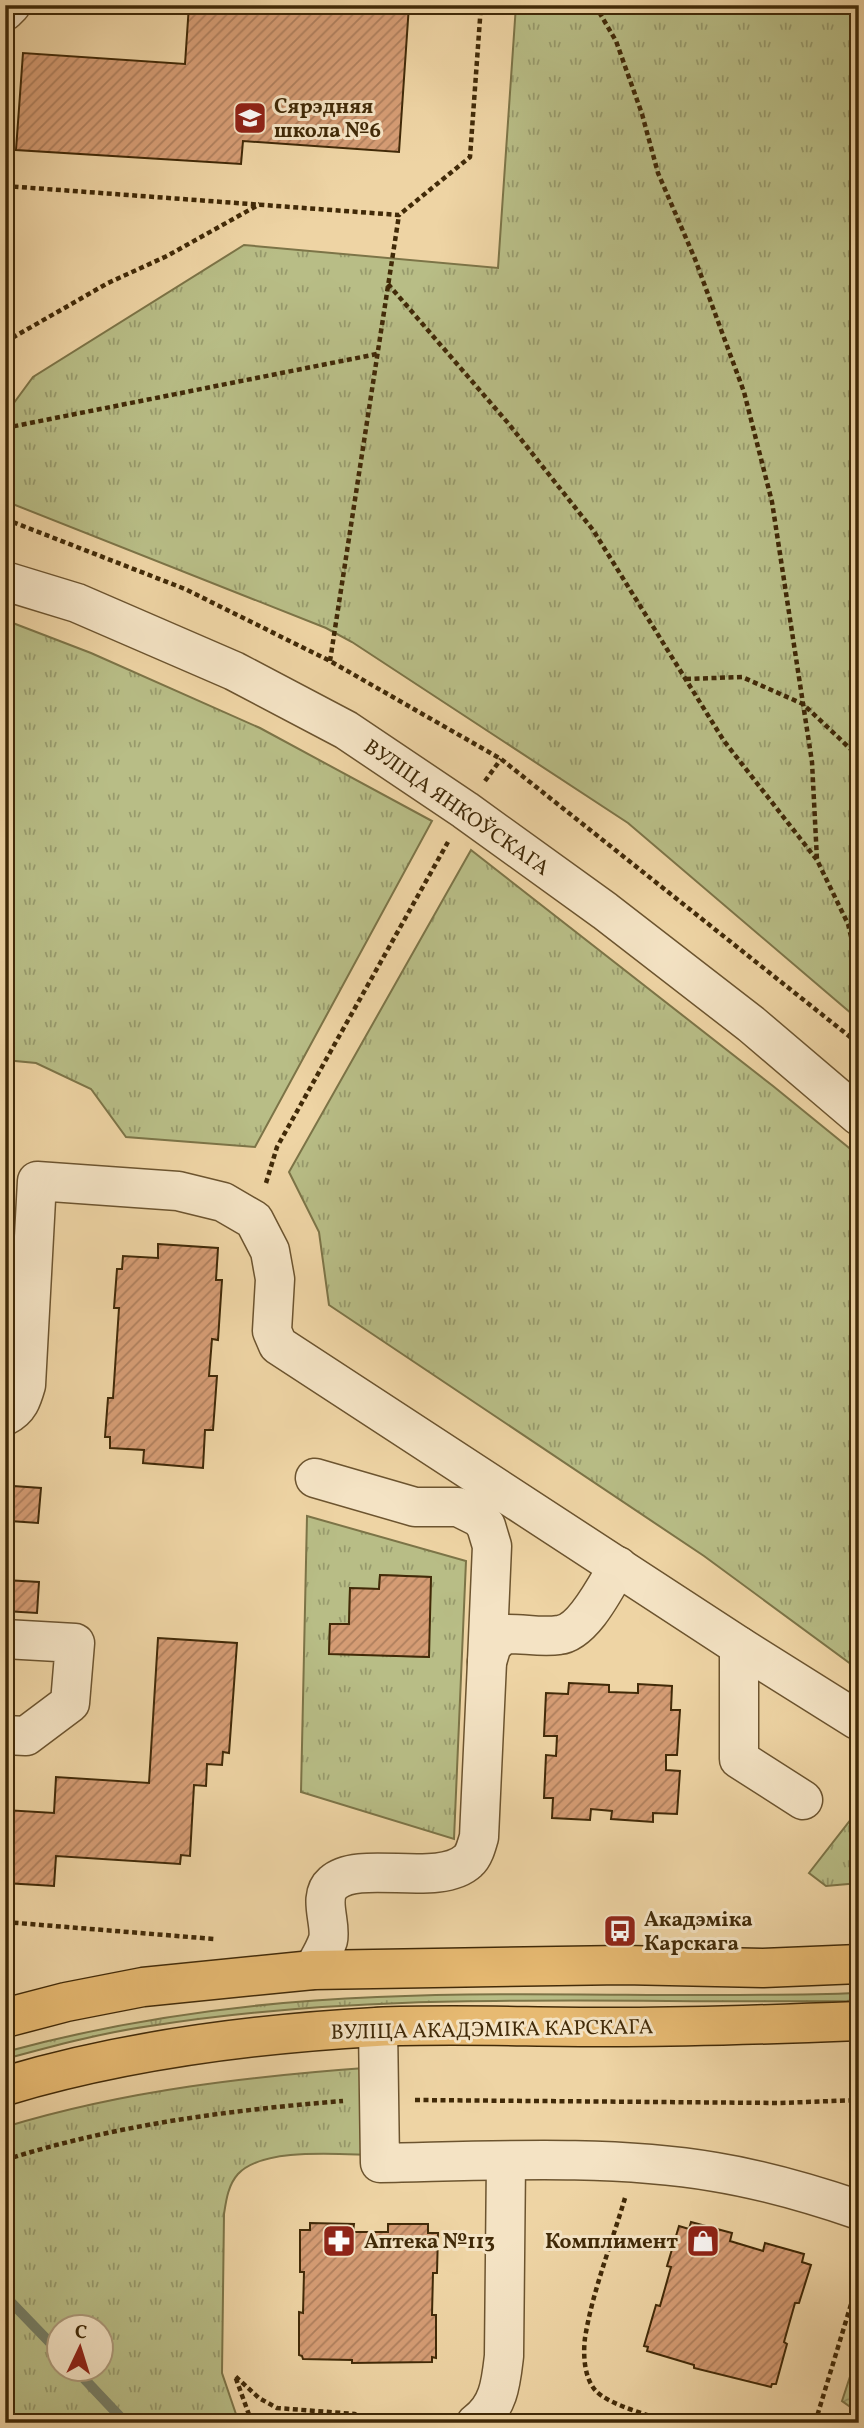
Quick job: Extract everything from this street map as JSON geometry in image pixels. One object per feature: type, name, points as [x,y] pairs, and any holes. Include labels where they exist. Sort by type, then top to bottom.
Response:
[{"type":"main road","points":[[5,2018],[66,2002],[143,1987],[313,1970],[622,1965],[763,1968],[859,1964]]},
{"type":"main road","name":"ВУЛІЦА АКАДЭМІКА КАРСКАГА","points":[[5,2086],[63,2070],[173,2049],[283,2035],[378,2027],[627,2027],[859,2021]]},
{"type":"street","points":[[5,10],[11,5]]},
{"type":"street","name":"ВУЛІЦА ЯНКОЎСКАГА","points":[[5,581],[77,603],[234,671],[346,730],[465,810],[605,911],[751,1024],[859,1116]]},
{"type":"street","points":[[5,1416],[15,1411],[22,1401],[26,1385],[37,1181],[178,1191],[223,1202],[254,1220],[270,1251],[275,1279],[272,1331],[278,1345],[857,1720]]},
{"type":"street","points":[[313,1970],[328,1940],[326,1898],[333,1882],[358,1874],[452,1872],[471,1860],[480,1837],[492,1546],[486,1526],[480,1518],[458,1507],[415,1507],[315,1478]]},
{"type":"street","points":[[487,1662],[492,1645],[504,1634],[553,1636],[572,1632],[585,1618],[618,1566]]},
{"type":"street","points":[[5,1639],[75,1643],[70,1703],[26,1736],[5,1735]]},
{"type":"street","points":[[739,1646],[739,1759],[803,1800]]},
{"type":"street","points":[[378,2027],[380,2163],[506,2161],[636,2164],[712,2171],[791,2188],[859,2210]]},
{"type":"street","points":[[476,2423],[488,2413],[495,2402],[503,2368],[506,2161]]},
{"type":"path","points":[[330,661],[399,215],[470,157],[481,5]]},
{"type":"path","points":[[596,5],[616,41],[642,114],[658,173],[695,259],[744,392],[772,502],[812,762],[817,860]]},
{"type":"path","points":[[5,186],[399,215]]},
{"type":"path","points":[[5,342],[108,283],[167,256],[260,204]]},
{"type":"path","points":[[388,284],[508,423],[593,530],[724,741],[817,860],[848,924],[859,970]]},
{"type":"path","points":[[5,428],[377,354]]},
{"type":"path","points":[[685,679],[742,677],[803,704],[859,757]]},
{"type":"path","points":[[254,1220],[277,1147],[465,810],[500,758]]},
{"type":"path","points":[[5,1922],[227,1940]]},
{"type":"path","points":[[5,2160],[119,2131],[197,2117],[292,2105],[379,2099],[780,2103],[859,2100]]},
{"type":"path","points":[[636,2164],[589,2320],[585,2341],[586,2372],[596,2391],[625,2407],[674,2423]]},
{"type":"path","points":[[815,2423],[859,2278]]},
{"type":"path","points":[[252,2423],[235,2376],[259,2398],[277,2407],[355,2414],[355,2423]]},
{"type":"path","points":[[639,2423],[649,2415]]},
{"type":"green space","points":[[516,5],[859,5],[859,1020],[628,823],[352,642],[326,628],[5,501],[5,415],[33,377],[244,245],[498,268]]},
{"type":"green space","points":[[5,620],[91,653],[260,728],[432,821],[255,1147],[126,1137],[91,1089],[36,1063],[5,1060]]},
{"type":"green space","points":[[471,850],[859,1156],[859,1670],[704,1556],[329,1305],[319,1232],[289,1172]]},
{"type":"green space","points":[[307,1516],[466,1561],[454,1839],[301,1792]],"holes":[[[380,1575],[431,1577],[428,1657],[329,1653],[330,1624],[349,1624],[350,1588],[379,1589]]]},
{"type":"green space","points":[[859,1809],[859,1883],[826,1886],[809,1873]]},
{"type":"green space","points":[[859,1993],[859,2000],[847,2001],[498,2001],[323,2007],[236,2014],[132,2029],[5,2059],[5,2052],[143,2021],[330,1999],[437,1995]]},
{"type":"green space","points":[[378,2067],[380,2155],[305,2154],[266,2159],[250,2165],[238,2174],[232,2183],[224,2214],[222,2373],[239,2423],[5,2423],[5,2127],[97,2103],[237,2080]]},
{"type":"green space","points":[[859,2349],[859,2413],[842,2401]]},
{"type":"building","points":[[189,5],[409,5],[399,152],[243,141],[241,164],[16,150],[23,53],[185,64]]},
{"type":"building","points":[[158,1244],[218,1248],[216,1280],[222,1280],[218,1340],[212,1339],[209,1376],[217,1376],[213,1430],[205,1430],[203,1468],[143,1463],[144,1450],[110,1448],[110,1437],[105,1437],[108,1398],[113,1398],[119,1308],[114,1308],[117,1269],[122,1269],[123,1256],[158,1258]]},
{"type":"building","points":[[13,1486],[41,1488],[38,1523],[10,1521]]},
{"type":"building","points":[[380,1575],[431,1577],[429,1657],[329,1654],[330,1624],[349,1624],[350,1588],[379,1589]]},
{"type":"building","points":[[5,1580],[39,1582],[37,1613],[5,1611]]},
{"type":"building","points":[[158,1638],[237,1643],[229,1753],[223,1752],[222,1765],[207,1764],[206,1786],[194,1785],[190,1856],[181,1855],[180,1864],[56,1856],[54,1886],[5,1883],[5,1810],[54,1813],[56,1777],[149,1783]]},
{"type":"building","points":[[569,1683],[609,1685],[609,1692],[638,1693],[638,1684],[672,1686],[671,1710],[680,1710],[677,1755],[666,1755],[666,1770],[680,1771],[677,1814],[653,1813],[653,1822],[611,1819],[612,1811],[591,1809],[590,1820],[552,1818],[553,1798],[544,1798],[546,1755],[556,1756],[557,1736],[544,1736],[546,1693],[568,1694]]},
{"type":"building","points":[[691,2222],[732,2233],[730,2241],[763,2251],[765,2243],[804,2254],[802,2262],[811,2265],[799,2303],[795,2303],[776,2384],[771,2387],[694,2368],[694,2365],[647,2351],[648,2347],[644,2346],[656,2305],[660,2306],[671,2267],[667,2266],[679,2226],[689,2229]]},
{"type":"building","points":[[310,2223],[354,2224],[353,2232],[388,2232],[388,2224],[428,2224],[428,2233],[438,2233],[432,2315],[436,2315],[436,2358],[432,2357],[432,2362],[352,2363],[352,2360],[303,2359],[299,2355],[299,2312],[303,2313],[304,2272],[300,2272],[300,2230],[310,2230]]},
{"type":"waterway","points":[[5,2296],[46,2338]]},
{"type":"waterway","points":[[87,2382],[126,2423]]},
{"type":"place","name":"Сярэдняя школа №6","points":[[250,118]]},
{"type":"place","name":"Акадэміка Карскага","points":[[620,1931]]},
{"type":"place","name":"Аптека №113","points":[[339,2241]]},
{"type":"place","name":"Комплимент","points":[[703,2241]]}]
